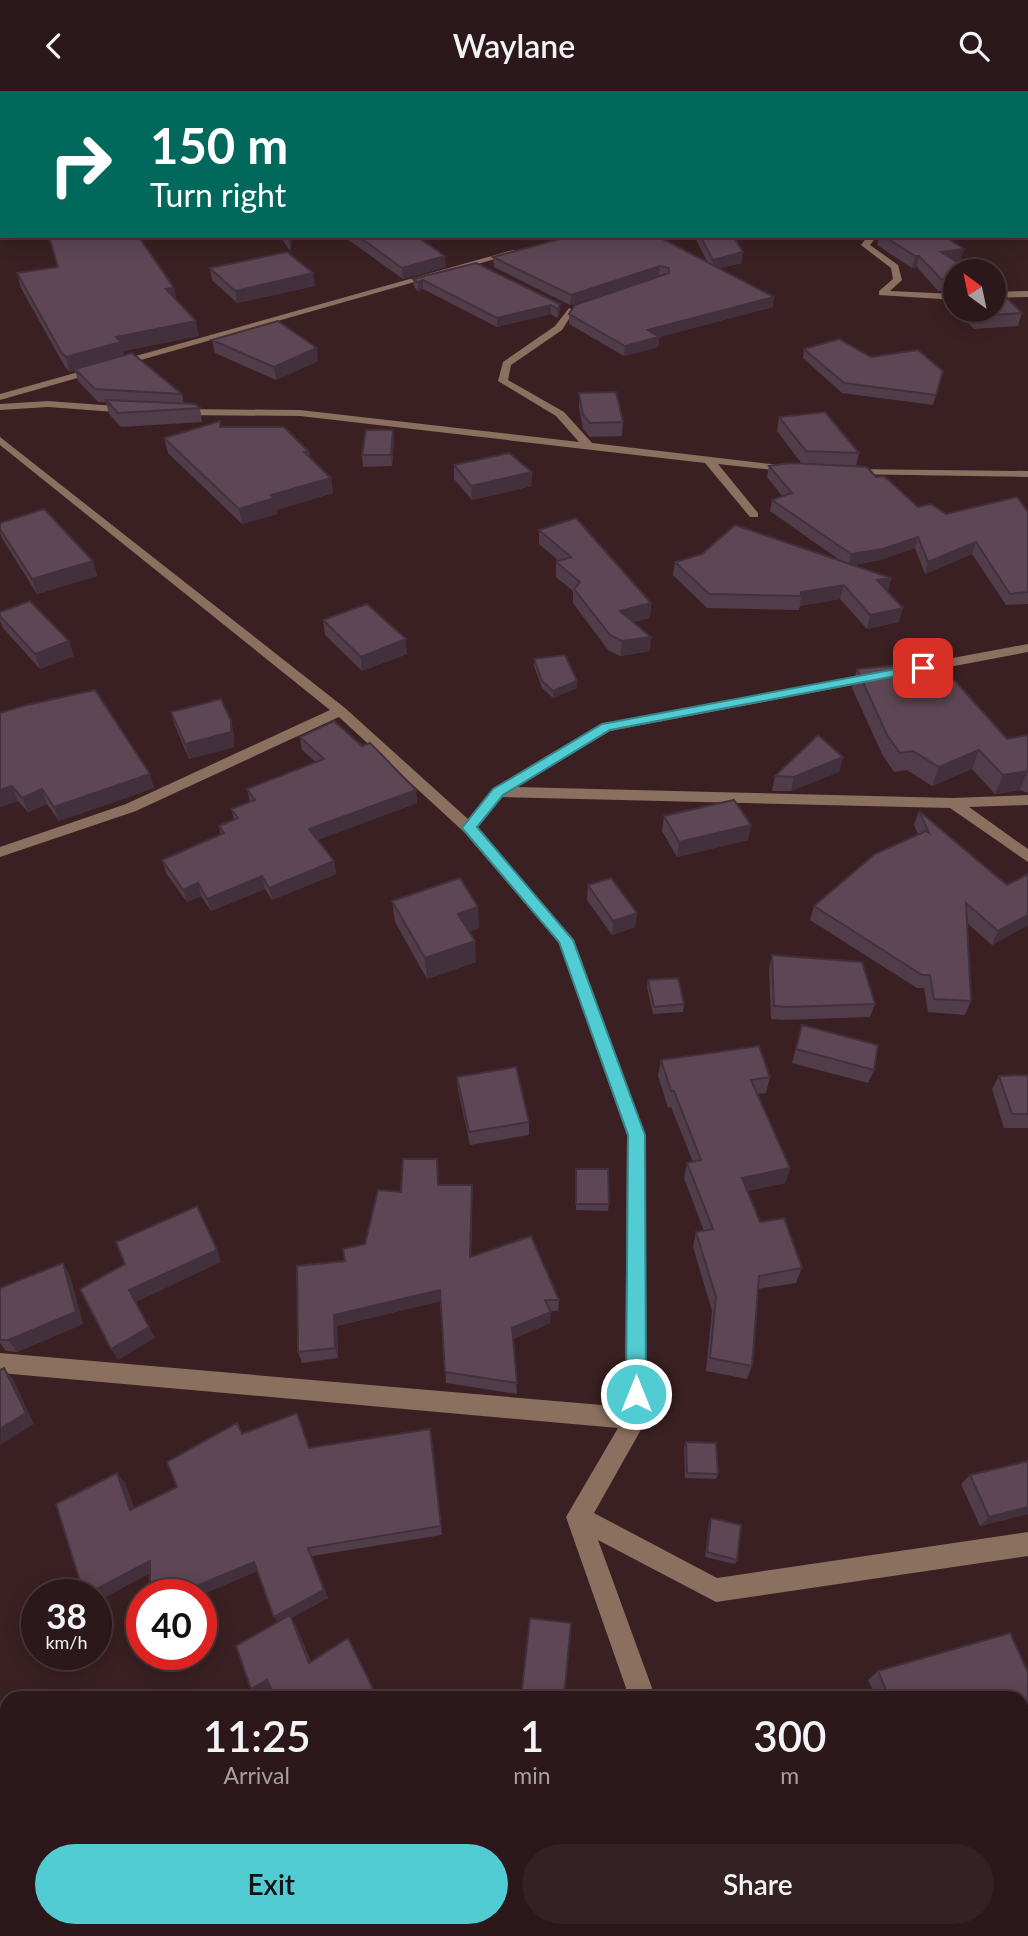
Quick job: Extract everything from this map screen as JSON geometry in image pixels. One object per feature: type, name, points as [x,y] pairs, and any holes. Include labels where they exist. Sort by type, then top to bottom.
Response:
[{"type":"street","points":[[871,238],[865,245],[895,267],[898,280],[882,293],[943,296]]},
{"type":"street","points":[[0,397],[533,248]]},
{"type":"street","points":[[474,264],[484,270]]},
{"type":"street","points":[[1006,295],[1028,294]]},
{"type":"street","points":[[581,307],[564,309],[559,328],[506,364],[503,381],[560,414],[589,446]]},
{"type":"street","points":[[0,407],[48,404],[144,411]]},
{"type":"street","points":[[172,412],[300,413],[804,471]]},
{"type":"street","points":[[0,440],[340,711],[469,828],[566,940],[636,1135],[636,1419],[578,1517],[633,1691]]},
{"type":"street","points":[[709,460],[754,515]]},
{"type":"street","points":[[843,472],[1028,474]]},
{"type":"street","points":[[469,828],[498,792],[606,727],[1028,648]]},
{"type":"street","points":[[0,852],[64,835],[166,796],[340,711]]},
{"type":"street","points":[[498,792],[953,803],[1028,800]]},
{"type":"street","points":[[953,803],[1028,857]]},
{"type":"street","points":[[0,1363],[636,1419]]},
{"type":"street","points":[[578,1517],[716,1590],[1028,1544]]},
{"type":"building","points":[[50,238],[139,238],[174,288],[166,289],[196,321],[116,337],[121,342],[66,357],[17,273],[58,267]]},
{"type":"building","points":[[361,238],[419,238],[445,256],[402,268]]},
{"type":"building","points":[[564,238],[661,238],[774,297],[648,330],[659,337],[625,346],[569,314],[575,305],[669,273],[669,268],[660,266],[571,295],[493,257]]},
{"type":"building","points":[[701,238],[734,238],[743,252],[713,260]]},
{"type":"building","points":[[887,238],[947,238],[964,249],[941,252],[952,259],[943,259],[943,279],[919,256]]},
{"type":"building","points":[[287,252],[313,273],[235,291],[210,268]]},
{"type":"building","points":[[476,263],[560,304],[558,309],[551,305],[497,318],[423,280],[418,282],[413,279]]},
{"type":"building","points":[[1006,297],[1022,313],[1006,314]]},
{"type":"building","points":[[278,321],[317,348],[274,367],[212,340]]},
{"type":"building","points":[[839,339],[871,357],[918,350],[943,371],[936,395],[844,383],[804,349]]},
{"type":"building","points":[[132,353],[182,394],[95,389],[75,369]]},
{"type":"building","points":[[616,392],[623,422],[590,423],[583,415],[579,393]]},
{"type":"building","points":[[106,400],[195,404],[200,408],[118,413]]},
{"type":"building","points":[[825,412],[859,453],[806,451],[779,417]]},
{"type":"building","points":[[220,421],[220,427],[284,427],[309,452],[304,452],[331,478],[271,495],[274,498],[239,509],[164,438]]},
{"type":"building","points":[[366,430],[393,430],[391,455],[362,455]]},
{"type":"building","points":[[509,453],[532,472],[471,486],[454,465]]},
{"type":"building","points":[[790,463],[867,467],[876,477],[884,476],[918,507],[931,504],[946,514],[1017,497],[1028,512],[1028,592],[1010,594],[976,542],[928,562],[918,537],[883,549],[851,554],[772,500],[792,493],[769,466]]},
{"type":"building","points":[[44,509],[93,561],[32,579],[0,529],[0,523]]},
{"type":"building","points":[[576,518],[651,603],[620,611],[651,637],[622,641],[610,635],[574,589],[580,582],[556,562],[571,557],[539,530]]},
{"type":"building","points":[[735,525],[891,578],[877,580],[903,608],[870,615],[844,585],[801,592],[801,596],[709,594],[675,562],[702,554]]},
{"type":"building","points":[[30,601],[69,641],[35,654],[0,616],[0,612]]},
{"type":"building","points":[[367,604],[406,639],[361,657],[323,620]]},
{"type":"building","points":[[565,655],[577,681],[553,691],[542,681],[534,659]]},
{"type":"building","points":[[910,664],[915,674],[948,673],[1007,739],[1028,735],[1028,771],[1003,775],[979,750],[939,767],[913,751],[900,753],[887,735],[857,669]]},
{"type":"building","points":[[95,690],[150,774],[54,807],[42,789],[22,798],[12,786],[0,790],[0,713]]},
{"type":"building","points":[[221,699],[231,721],[231,732],[185,744],[171,712]]},
{"type":"building","points":[[334,721],[362,746],[370,743],[416,790],[309,829],[334,861],[269,888],[262,876],[207,899],[198,883],[183,890],[162,860],[224,833],[219,826],[238,818],[231,809],[255,800],[247,789],[324,759],[300,737]]},
{"type":"building","points":[[818,735],[843,757],[794,777],[775,776]]},
{"type":"building","points":[[734,800],[751,825],[679,842],[664,816]]},
{"type":"building","points":[[919,811],[1007,885],[1028,874],[1028,915],[998,931],[966,903],[971,1001],[934,999],[930,975],[922,975],[814,906],[875,854],[926,831],[929,833]]},
{"type":"building","points":[[460,878],[478,907],[458,914],[475,941],[425,958],[392,901]]},
{"type":"building","points":[[611,878],[637,913],[613,921],[588,885]]},
{"type":"building","points":[[772,955],[862,962],[875,1004],[774,1006]]},
{"type":"building","points":[[678,978],[684,1004],[654,1007],[648,980]]},
{"type":"building","points":[[802,1025],[878,1045],[874,1070],[796,1049]]},
{"type":"building","points":[[759,1046],[770,1077],[751,1080],[790,1168],[742,1178],[760,1222],[784,1218],[802,1268],[759,1276],[752,1366],[710,1358],[716,1297],[696,1232],[713,1229],[687,1163],[701,1160],[674,1091],[671,1091],[661,1060]]},
{"type":"building","points":[[516,1067],[529,1122],[469,1132],[457,1077]]},
{"type":"building","points":[[1028,1075],[1028,1114],[1012,1114],[999,1076]]},
{"type":"building","points":[[403,1159],[437,1159],[438,1185],[472,1185],[470,1257],[531,1236],[559,1300],[545,1300],[551,1312],[512,1328],[517,1383],[445,1372],[440,1290],[334,1315],[335,1348],[298,1352],[297,1266],[345,1261],[343,1249],[365,1244],[378,1190],[401,1192]]},
{"type":"building","points":[[576,1169],[608,1169],[609,1204],[576,1204]]},
{"type":"building","points":[[197,1206],[217,1250],[129,1290],[149,1327],[111,1349],[80,1289],[125,1264],[116,1242]]},
{"type":"building","points":[[63,1263],[76,1312],[8,1340],[0,1340],[0,1288]]},
{"type":"building","points":[[4,1368],[26,1413],[0,1429],[0,1370]]},
{"type":"building","points":[[297,1413],[309,1448],[430,1429],[441,1526],[308,1548],[324,1590],[274,1617],[254,1562],[213,1579],[150,1579],[150,1561],[112,1581],[79,1579],[56,1504],[117,1473],[130,1510],[177,1487],[167,1462],[237,1423],[242,1434]]},
{"type":"building","points":[[686,1442],[716,1443],[718,1474],[687,1473]]},
{"type":"building","points":[[1028,1461],[1028,1507],[989,1517],[970,1475]]},
{"type":"building","points":[[711,1518],[741,1525],[737,1560],[707,1552]]},
{"type":"building","points":[[290,1615],[309,1663],[348,1638],[374,1691],[272,1691],[267,1680],[251,1689],[236,1646]]},
{"type":"building","points":[[530,1618],[571,1623],[565,1691],[522,1691]]},
{"type":"building","points":[[1010,1633],[1028,1672],[1028,1691],[886,1691],[878,1671]]},
{"type":"route","points":[[636,1394],[636,1135],[566,940],[469,828],[498,792],[606,727],[923,668]]}]
